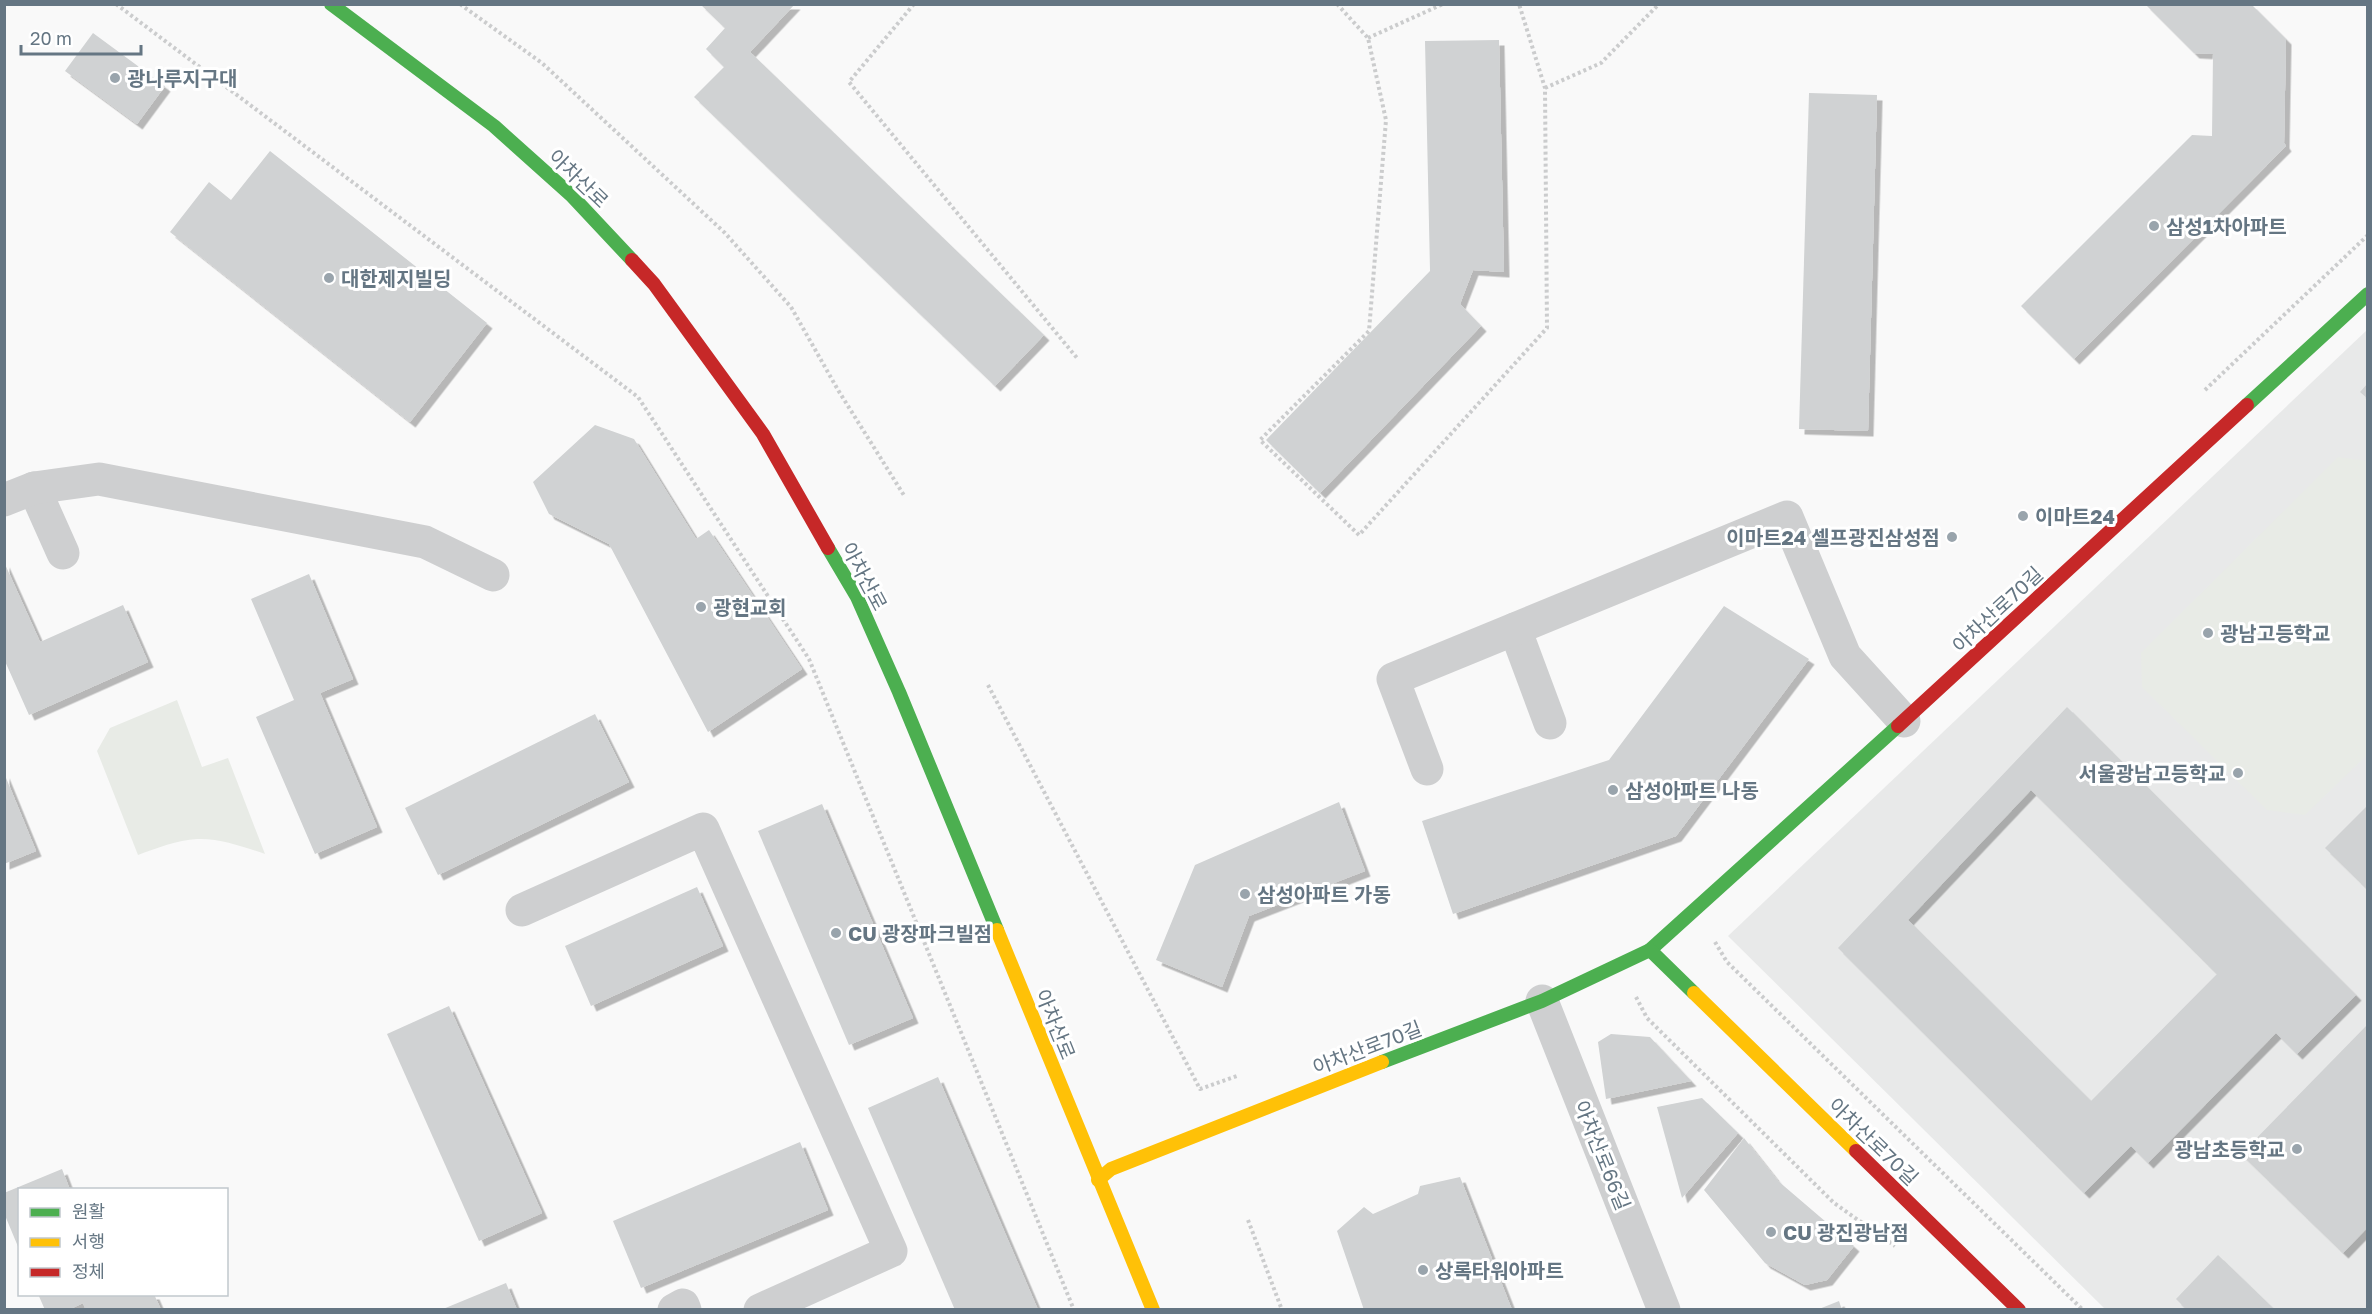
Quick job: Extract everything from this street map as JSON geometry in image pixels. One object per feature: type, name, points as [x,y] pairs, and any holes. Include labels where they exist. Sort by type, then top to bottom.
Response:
[{"type":"street","name":"아차산로","points":[[331,4],[494,126],[571,195],[654,284],[763,434],[861,608],[899,692],[1153,1310]]},
{"type":"street","name":"아차산로70길","points":[[1098,1180],[1111,1169],[1542,1001],[1650,950],[1904,721],[2367,294]]},
{"type":"street","points":[[63,553],[19,494],[99,479],[424,542],[494,575]]},
{"type":"street","points":[[1426,769],[1393,679],[1787,517],[1845,656],[1904,721]]},
{"type":"street","points":[[1515,629],[1550,723]]},
{"type":"street","points":[[522,910],[703,829],[891,1251],[760,1310]]},
{"type":"street","name":"아차산로70길","points":[[1650,950],[2019,1310]]},
{"type":"street","name":"아차산로66길","points":[[1542,1001],[1664,1310]]},
{"type":"street","points":[[674,1310],[683,1305],[685,1310]]},
{"type":"path","points":[[116,4],[638,397],[809,659],[1074,1310]]},
{"type":"path","points":[[460,4],[543,63],[725,233],[791,307],[838,390],[904,497]]},
{"type":"path","points":[[914,4],[849,82],[1077,358]]},
{"type":"path","points":[[1337,4],[1368,38],[1386,120],[1369,331],[1260,440],[1359,535],[1547,328],[1545,88],[1519,4]]},
{"type":"path","points":[[1368,38],[1443,4]]},
{"type":"path","points":[[1545,88],[1601,63],[1659,4]]},
{"type":"path","points":[[988,685],[1200,1089]]},
{"type":"path","points":[[1713,939],[1727,962],[2083,1310]]},
{"type":"path","points":[[1620,964],[1647,1018],[1834,1203],[1897,1247]]},
{"type":"path","points":[[1248,1220],[1282,1310]]},
{"type":"shaded area","name":"광남고등학교","points":[[2367,330],[2367,1309],[2105,1309],[1728,936]]},
{"type":"shaded area","points":[[2338,457],[2367,461],[2367,755],[2305,815],[2267,810],[2142,687],[2141,653]]},
{"type":"shaded area","points":[[177,700],[202,767],[228,758],[265,854],[223,841],[197,839],[160,847],[138,855],[97,751],[110,728]]},
{"type":"building","points":[[700,4],[795,4],[750,52],[1044,335],[995,386],[694,97],[724,67],[706,49],[725,28]]},
{"type":"building","name":"삼성1차아파트","points":[[2145,4],[2251,4],[2286,39],[2284,143],[2286,146],[2074,359],[2021,306],[2192,135],[2212,136],[2213,54],[2194,53]]},
{"type":"building","name":"광나루지구대","points":[[93,33],[165,86],[137,124],[65,71]]},
{"type":"building","points":[[1499,40],[1504,272],[1473,270],[1460,304],[1481,326],[1320,493],[1266,440],[1430,271],[1425,41]]},
{"type":"building","points":[[1809,93],[1877,95],[1868,431],[1799,429]]},
{"type":"building","name":"대한제지빌딩","points":[[270,151],[487,323],[410,422],[170,232],[209,182],[231,200]]},
{"type":"building","points":[[2368,383],[2368,399],[2360,392]]},
{"type":"building","name":"광현교회","points":[[595,425],[634,439],[696,539],[709,530],[802,669],[708,732],[609,544],[549,514],[533,482]]},
{"type":"building","points":[[4,562],[40,642],[123,605],[148,662],[29,715],[4,659]]},
{"type":"building","points":[[309,574],[353,679],[320,693],[377,827],[315,854],[256,717],[294,700],[251,599]]},
{"type":"building","name":"삼성아파트 나동","points":[[1724,606],[1809,659],[1676,836],[1453,914],[1422,821],[1609,760]]},
{"type":"building","points":[[2067,707],[2356,995],[2297,1054],[2276,1033],[2148,1163],[2131,1146],[2084,1193],[1838,948]],"holes":[[[2031,790],[2217,974],[2091,1101],[1908,920]]]},
{"type":"building","points":[[595,714],[629,782],[438,875],[405,808]]},
{"type":"building","points":[[4,773],[36,851],[4,864]]},
{"type":"building","name":"삼성아파트 가동","points":[[1339,802],[1365,871],[1249,916],[1222,987],[1156,960],[1195,865]]},
{"type":"building","points":[[822,804],[913,1018],[849,1045],[758,831]]},
{"type":"building","points":[[2368,805],[2368,890],[2325,848]]},
{"type":"building","points":[[697,887],[723,946],[591,1006],[565,946]]},
{"type":"building","points":[[449,1006],[542,1213],[479,1241],[387,1034]]},
{"type":"building","points":[[2368,1024],[2368,1227],[2343,1253],[2241,1154]]},
{"type":"building","points":[[1611,1034],[1650,1037],[1691,1081],[1606,1099],[1598,1042]]},
{"type":"building","points":[[938,1077],[1038,1310],[955,1310],[868,1108]]},
{"type":"building","points":[[1702,1098],[1738,1133],[1682,1198],[1657,1107]]},
{"type":"building","points":[[1744,1138],[1778,1181],[1854,1246],[1827,1280],[1805,1285],[1765,1263],[1704,1190]]},
{"type":"building","points":[[800,1142],[828,1210],[641,1288],[613,1221]]},
{"type":"building","points":[[62,1169],[69,1188],[18,1188],[18,1247],[4,1213],[4,1193]]},
{"type":"building","name":"상록타워아파트","points":[[1460,1177],[1512,1310],[1364,1310],[1337,1231],[1364,1207],[1373,1214],[1418,1194],[1420,1186]]},
{"type":"building","points":[[2218,1255],[2275,1310],[2187,1310],[2176,1299]]},
{"type":"building","points":[[506,1283],[517,1310],[443,1310],[443,1309]]},
{"type":"building","points":[[39,1296],[155,1296],[161,1310],[86,1310],[83,1303],[68,1310],[45,1310]]},
{"type":"building","points":[[1839,1301],[1842,1310],[1819,1310],[1819,1309]]},
{"type":"traffic: fast","points":[[331,4],[494,126],[571,195],[632,260]]},
{"type":"traffic: fast","points":[[2247,405],[2368,294]]},
{"type":"traffic: fast","points":[[828,548],[857,597],[899,692],[997,930]]},
{"type":"traffic: fast","points":[[1650,950],[1898,726]]},
{"type":"traffic: fast","points":[[1382,1062],[1542,1001],[1650,950],[1694,993]]},
{"type":"traffic: slow","points":[[997,930],[1153,1310]]},
{"type":"traffic: slow","points":[[1694,993],[1856,1151]]},
{"type":"traffic: slow","points":[[1098,1180],[1111,1169],[1382,1062]]},
{"type":"traffic: jam","points":[[632,260],[654,284],[763,434],[828,548]]},
{"type":"traffic: jam","points":[[1898,726],[2247,405]]},
{"type":"traffic: jam","points":[[1856,1151],[2019,1310]]},
{"type":"place","name":"광나루지구대","points":[[115,78]]},
{"type":"place","name":"삼성1차아파트","points":[[2154,226]]},
{"type":"place","name":"대한제지빌딩","points":[[329,278]]},
{"type":"place","name":"이마트24","points":[[2023,516]]},
{"type":"place","name":"이마트24 셀프광진삼성점","points":[[1952,537]]},
{"type":"place","name":"광현교회","points":[[701,607]]},
{"type":"place","name":"광남고등학교","points":[[2208,633]]},
{"type":"place","name":"서울광남고등학교","points":[[2238,773]]},
{"type":"place","name":"삼성아파트 나동","points":[[1613,790]]},
{"type":"place","name":"삼성아파트 가동","points":[[1245,894]]},
{"type":"place","name":"CU 광장파크빌점","points":[[836,933]]},
{"type":"place","name":"광남초등학교","points":[[2297,1149]]},
{"type":"place","name":"CU 광진광남점","points":[[1771,1232]]},
{"type":"place","name":"상록타워아파트","points":[[1423,1270]]}]
